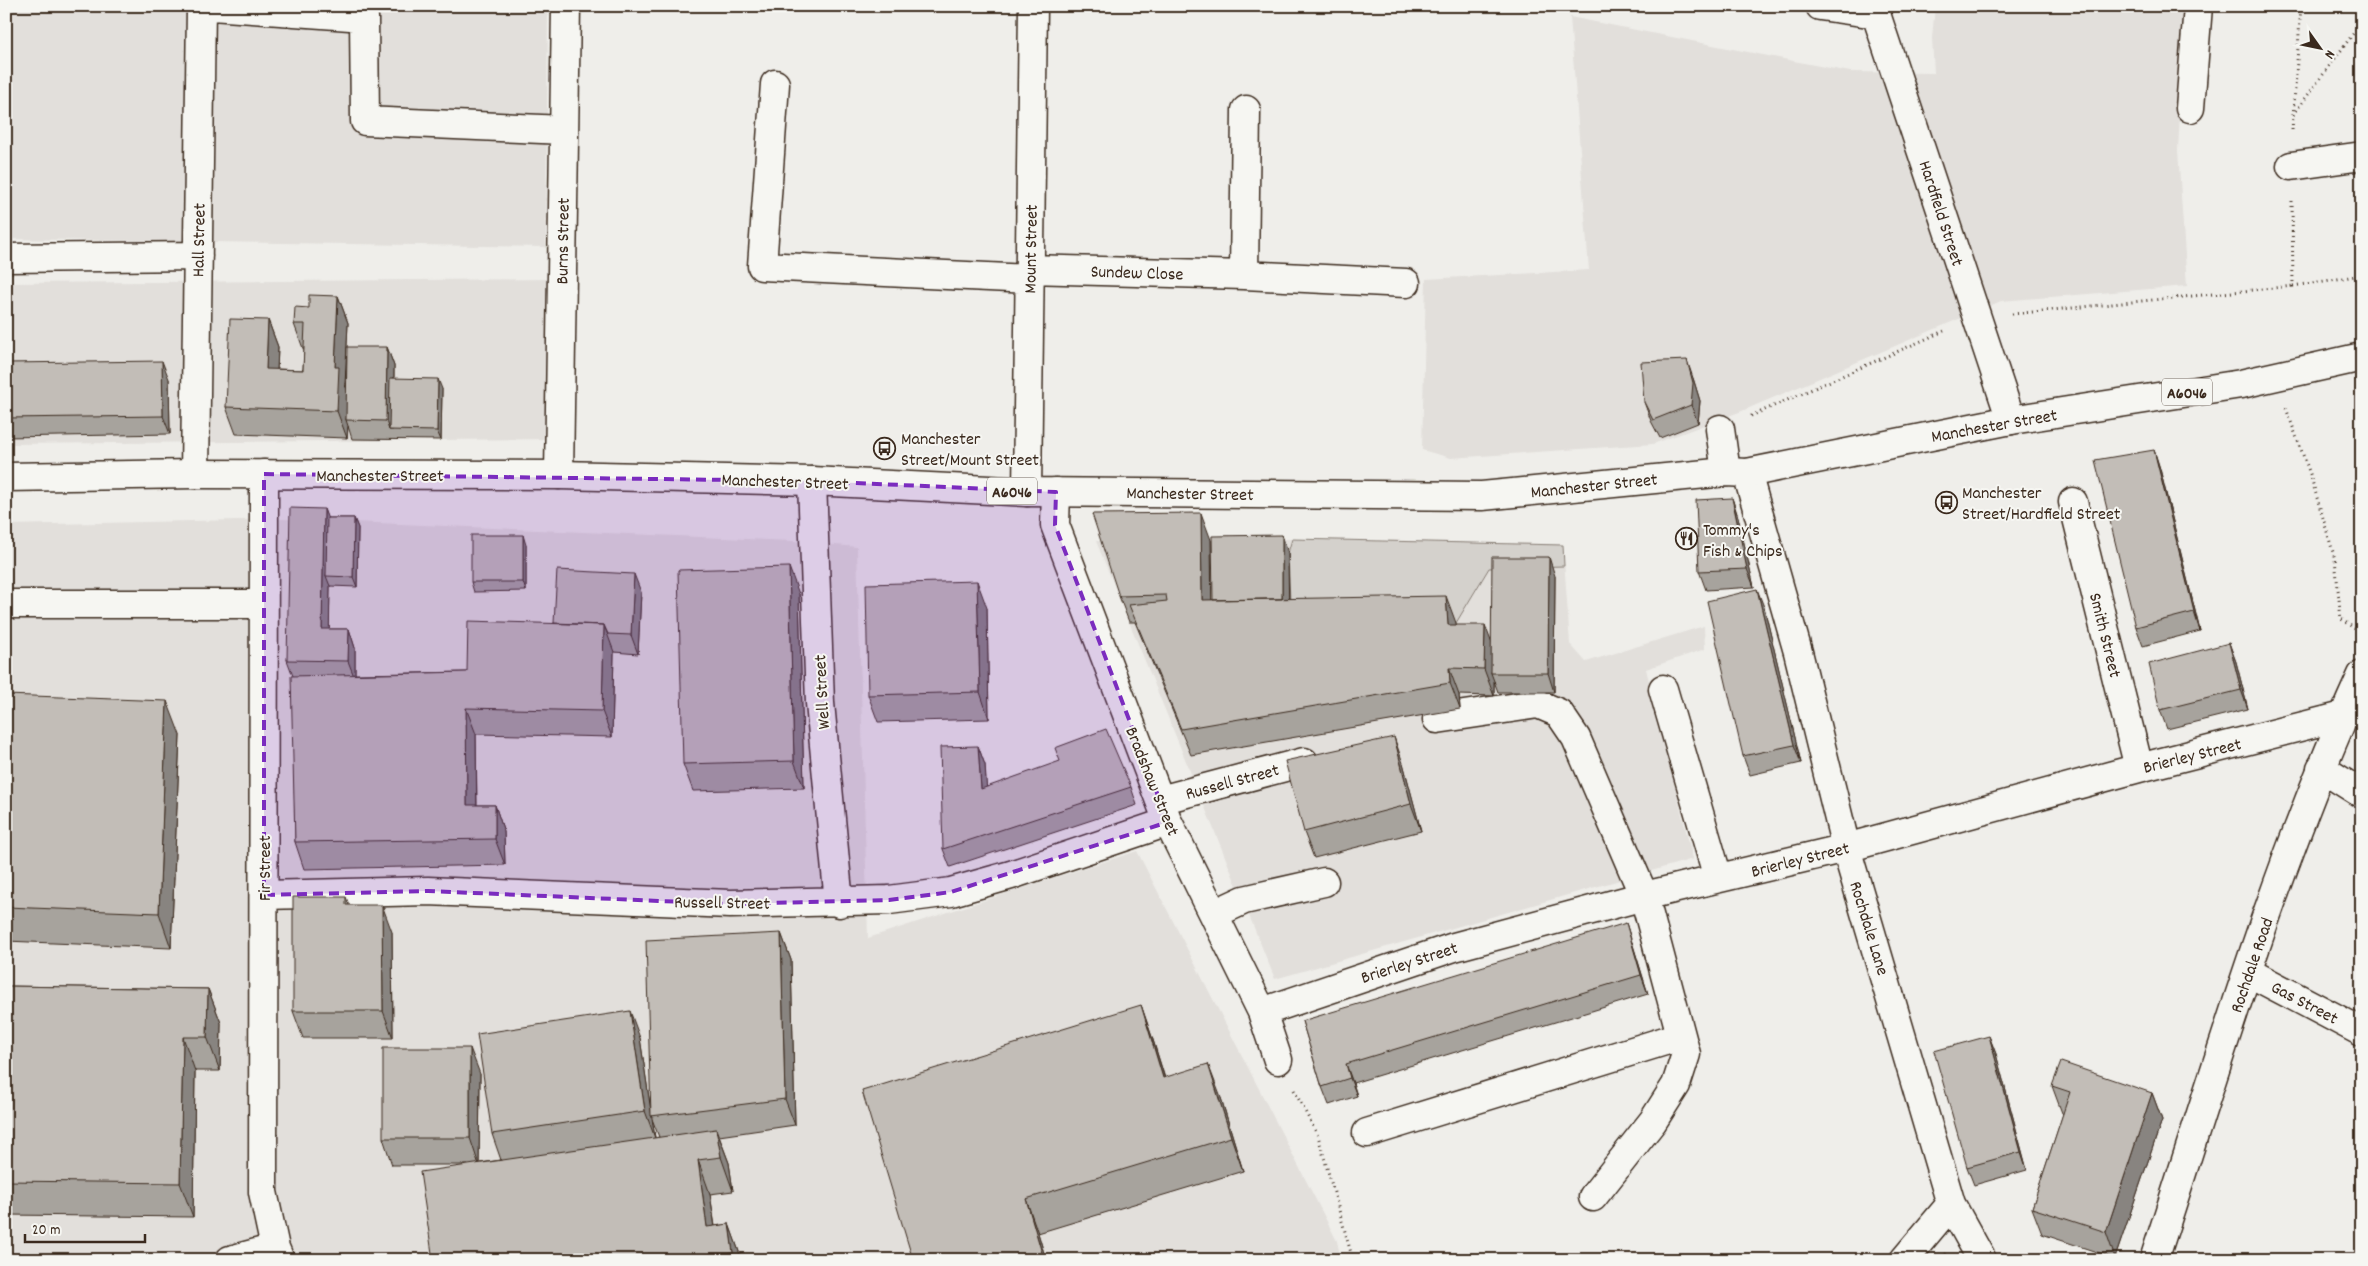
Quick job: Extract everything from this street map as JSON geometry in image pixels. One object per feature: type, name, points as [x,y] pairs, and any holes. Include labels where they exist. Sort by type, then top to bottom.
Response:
[{"type":"street","name":"Hall Street","points":[[195,474],[201,6]]},
{"type":"street","points":[[212,6],[364,17],[365,120],[564,130]]},
{"type":"street","name":"Burns Street","points":[[559,475],[566,6]]},
{"type":"street","name":"Mount Street","points":[[1028,492],[1029,274],[1034,6]]},
{"type":"street","points":[[1820,6],[1877,10]]},
{"type":"street","points":[[2190,108],[2198,6]]},
{"type":"street","name":"Hardfield Street","points":[[1877,10],[2011,420]]},
{"type":"street","name":"Sundew Close","points":[[775,84],[762,266],[1029,274],[1244,275],[1406,283]]},
{"type":"street","points":[[1244,275],[1246,110]]},
{"type":"street","points":[[2291,166],[2362,156]]},
{"type":"street","points":[[6,258],[198,256]]},
{"type":"street","name":"Manchester Street","points":[[6,477],[195,474],[559,475],[812,480],[1028,492],[1482,496],[1737,472],[2011,420],[2276,377],[2362,357]]},
{"type":"street","name":"Rochdale Lane","points":[[1720,429],[1737,472],[1798,652],[1846,848],[1951,1204],[1982,1260]]},
{"type":"street","name":"Fir Street","points":[[264,474],[262,604],[264,895],[263,1192],[277,1254]]},
{"type":"street","name":"Well Street","points":[[812,480],[820,703],[839,903]]},
{"type":"street","name":"Bradshaw Street","points":[[1056,492],[1055,525],[1164,811],[1262,1012],[1278,1060]]},
{"type":"street","name":"Smith Street","points":[[2073,502],[2139,768]]},
{"type":"street","points":[[6,604],[262,604]]},
{"type":"street","name":"Rochdale Road","points":[[2154,1260],[2248,972],[2321,768],[2362,675]]},
{"type":"street","points":[[1663,689],[1718,878]]},
{"type":"street","points":[[1437,719],[1538,704],[1559,713],[1576,738],[1644,896],[1686,1054],[1676,1085],[1653,1121],[1593,1197]]},
{"type":"street","name":"Brierley Street","points":[[1262,1012],[1454,946],[1644,896],[1846,848],[2139,768],[2343,716]]},
{"type":"street","name":"Russell Street","points":[[264,895],[428,891],[730,904],[839,903],[889,900],[951,892],[1011,875],[1164,811],[1304,762]]},
{"type":"street","points":[[2321,768],[2362,794]]},
{"type":"street","points":[[1214,914],[1244,900],[1324,882]]},
{"type":"street","name":"Gas Street","points":[[2248,972],[2362,1032]]},
{"type":"street","points":[[1367,1133],[1681,1036]]},
{"type":"street","points":[[1904,1260],[1951,1204]]},
{"type":"street","points":[[230,1260],[277,1254]]},
{"type":"path","points":[[2293,115],[2362,22]]},
{"type":"path","points":[[1720,429],[1976,317],[2293,286]]},
{"type":"path","points":[[2276,377],[2291,426],[2310,474],[2335,559],[2341,619],[2362,634]]},
{"type":"path","points":[[1278,1060],[1318,1136],[1353,1260]]},
{"type":"highlighted area","points":[[264,474],[812,481],[1056,492],[1055,525],[1168,822],[951,892],[889,900],[730,904],[428,891],[264,895]]},
{"type":"shaded area","points":[[6,6],[548,6],[546,247],[6,239]]},
{"type":"shaded area","points":[[1935,6],[2186,6],[2178,150],[2187,286],[2001,301],[1742,411],[1653,444],[1451,458],[1422,450],[1426,279],[1589,270],[1570,17],[1850,72],[1934,73],[1932,38]]},
{"type":"shaded area","points":[[554,279],[551,439],[6,444],[6,283]]},
{"type":"shaded area","points":[[284,519],[793,541],[857,547],[868,938],[1137,851],[1337,1241],[1341,1260],[6,1260],[6,525]]},
{"type":"shaded area","points":[[1292,539],[1563,545],[1570,644],[1586,662],[1704,626],[1705,649],[1646,669],[1693,859],[1275,979],[1096,541]]},
{"type":"shaded area","points":[[1292,539],[1563,545],[1564,566],[1489,568],[1456,623],[1291,625],[1288,553]]},
{"type":"building","points":[[309,295],[338,296],[335,367],[339,367],[337,411],[226,407],[230,319],[268,320],[266,369],[303,370],[305,324],[294,324],[295,307],[309,308]]},
{"type":"building","points":[[347,347],[387,347],[386,421],[346,420]]},
{"type":"building","points":[[1687,360],[1693,383],[1691,405],[1653,420],[1644,402],[1641,362]]},
{"type":"building","points":[[162,361],[163,416],[6,418],[6,363]]},
{"type":"building","points":[[390,378],[438,379],[437,431],[389,430]]},
{"type":"building","points":[[2154,450],[2194,612],[2136,627],[2095,460]]},
{"type":"building","points":[[1732,498],[1747,569],[1699,571],[1696,500]]},
{"type":"building","points":[[290,508],[324,509],[322,629],[349,629],[348,661],[287,660]]},
{"type":"building","points":[[1201,513],[1202,600],[1446,596],[1448,625],[1485,625],[1484,669],[1449,668],[1450,683],[1181,729],[1129,605],[1167,601],[1166,595],[1119,596],[1092,514]]},
{"type":"building","points":[[327,518],[354,518],[353,577],[326,576]]},
{"type":"building","points":[[471,535],[523,535],[523,582],[471,582]]},
{"type":"building","points":[[1282,535],[1282,599],[1213,600],[1212,536]]},
{"type":"building","points":[[1492,557],[1549,557],[1548,673],[1491,673]]},
{"type":"building","points":[[789,567],[794,761],[683,764],[678,570]]},
{"type":"building","points":[[557,570],[634,574],[631,635],[608,634],[604,625],[554,623]]},
{"type":"building","points":[[977,581],[980,692],[868,695],[866,584]]},
{"type":"building","points":[[1757,589],[1794,745],[1743,756],[1707,601]]},
{"type":"building","points":[[468,621],[604,625],[602,711],[466,708],[467,805],[495,805],[495,839],[295,842],[291,676],[467,672]]},
{"type":"building","points":[[2229,643],[2241,690],[2160,710],[2149,664]]},
{"type":"building","points":[[6,695],[167,701],[159,913],[6,907]]},
{"type":"building","points":[[1106,729],[1131,787],[943,849],[940,747],[978,746],[981,789],[1060,761],[1055,748]]},
{"type":"building","points":[[1394,737],[1411,804],[1304,832],[1285,761]]},
{"type":"building","points":[[293,897],[346,897],[346,905],[382,905],[383,1011],[293,1011]]},
{"type":"building","points":[[1626,923],[1641,975],[1346,1064],[1350,1078],[1322,1087],[1302,1021]]},
{"type":"building","points":[[781,933],[785,1099],[651,1116],[646,940]]},
{"type":"building","points":[[6,986],[208,989],[207,1037],[183,1037],[180,1183],[6,1181]]},
{"type":"building","points":[[1141,1005],[1163,1078],[1208,1064],[1231,1137],[1026,1199],[1044,1260],[913,1260],[862,1091]]},
{"type":"building","points":[[630,1011],[645,1111],[492,1134],[477,1034]]},
{"type":"building","points":[[1989,1036],[2021,1152],[1967,1167],[1934,1051]]},
{"type":"building","points":[[383,1048],[470,1048],[470,1138],[383,1138]]},
{"type":"building","points":[[2061,1062],[2152,1093],[2106,1232],[2032,1208],[2070,1092],[2052,1086]]},
{"type":"building","points":[[716,1129],[721,1157],[698,1160],[707,1227],[729,1224],[733,1253],[711,1256],[711,1260],[433,1260],[420,1172]]},
{"type":"building","points":[[1946,1253],[1949,1260],[1937,1260]]},
{"type":"place","name":"Manchester Street/Mount Street","points":[[885,448]]},
{"type":"place","name":"Manchester Street/Hardfield Street","points":[[1946,502]]},
{"type":"place","name":"Tommy's Fish & Chips","points":[[1687,539]]}]
